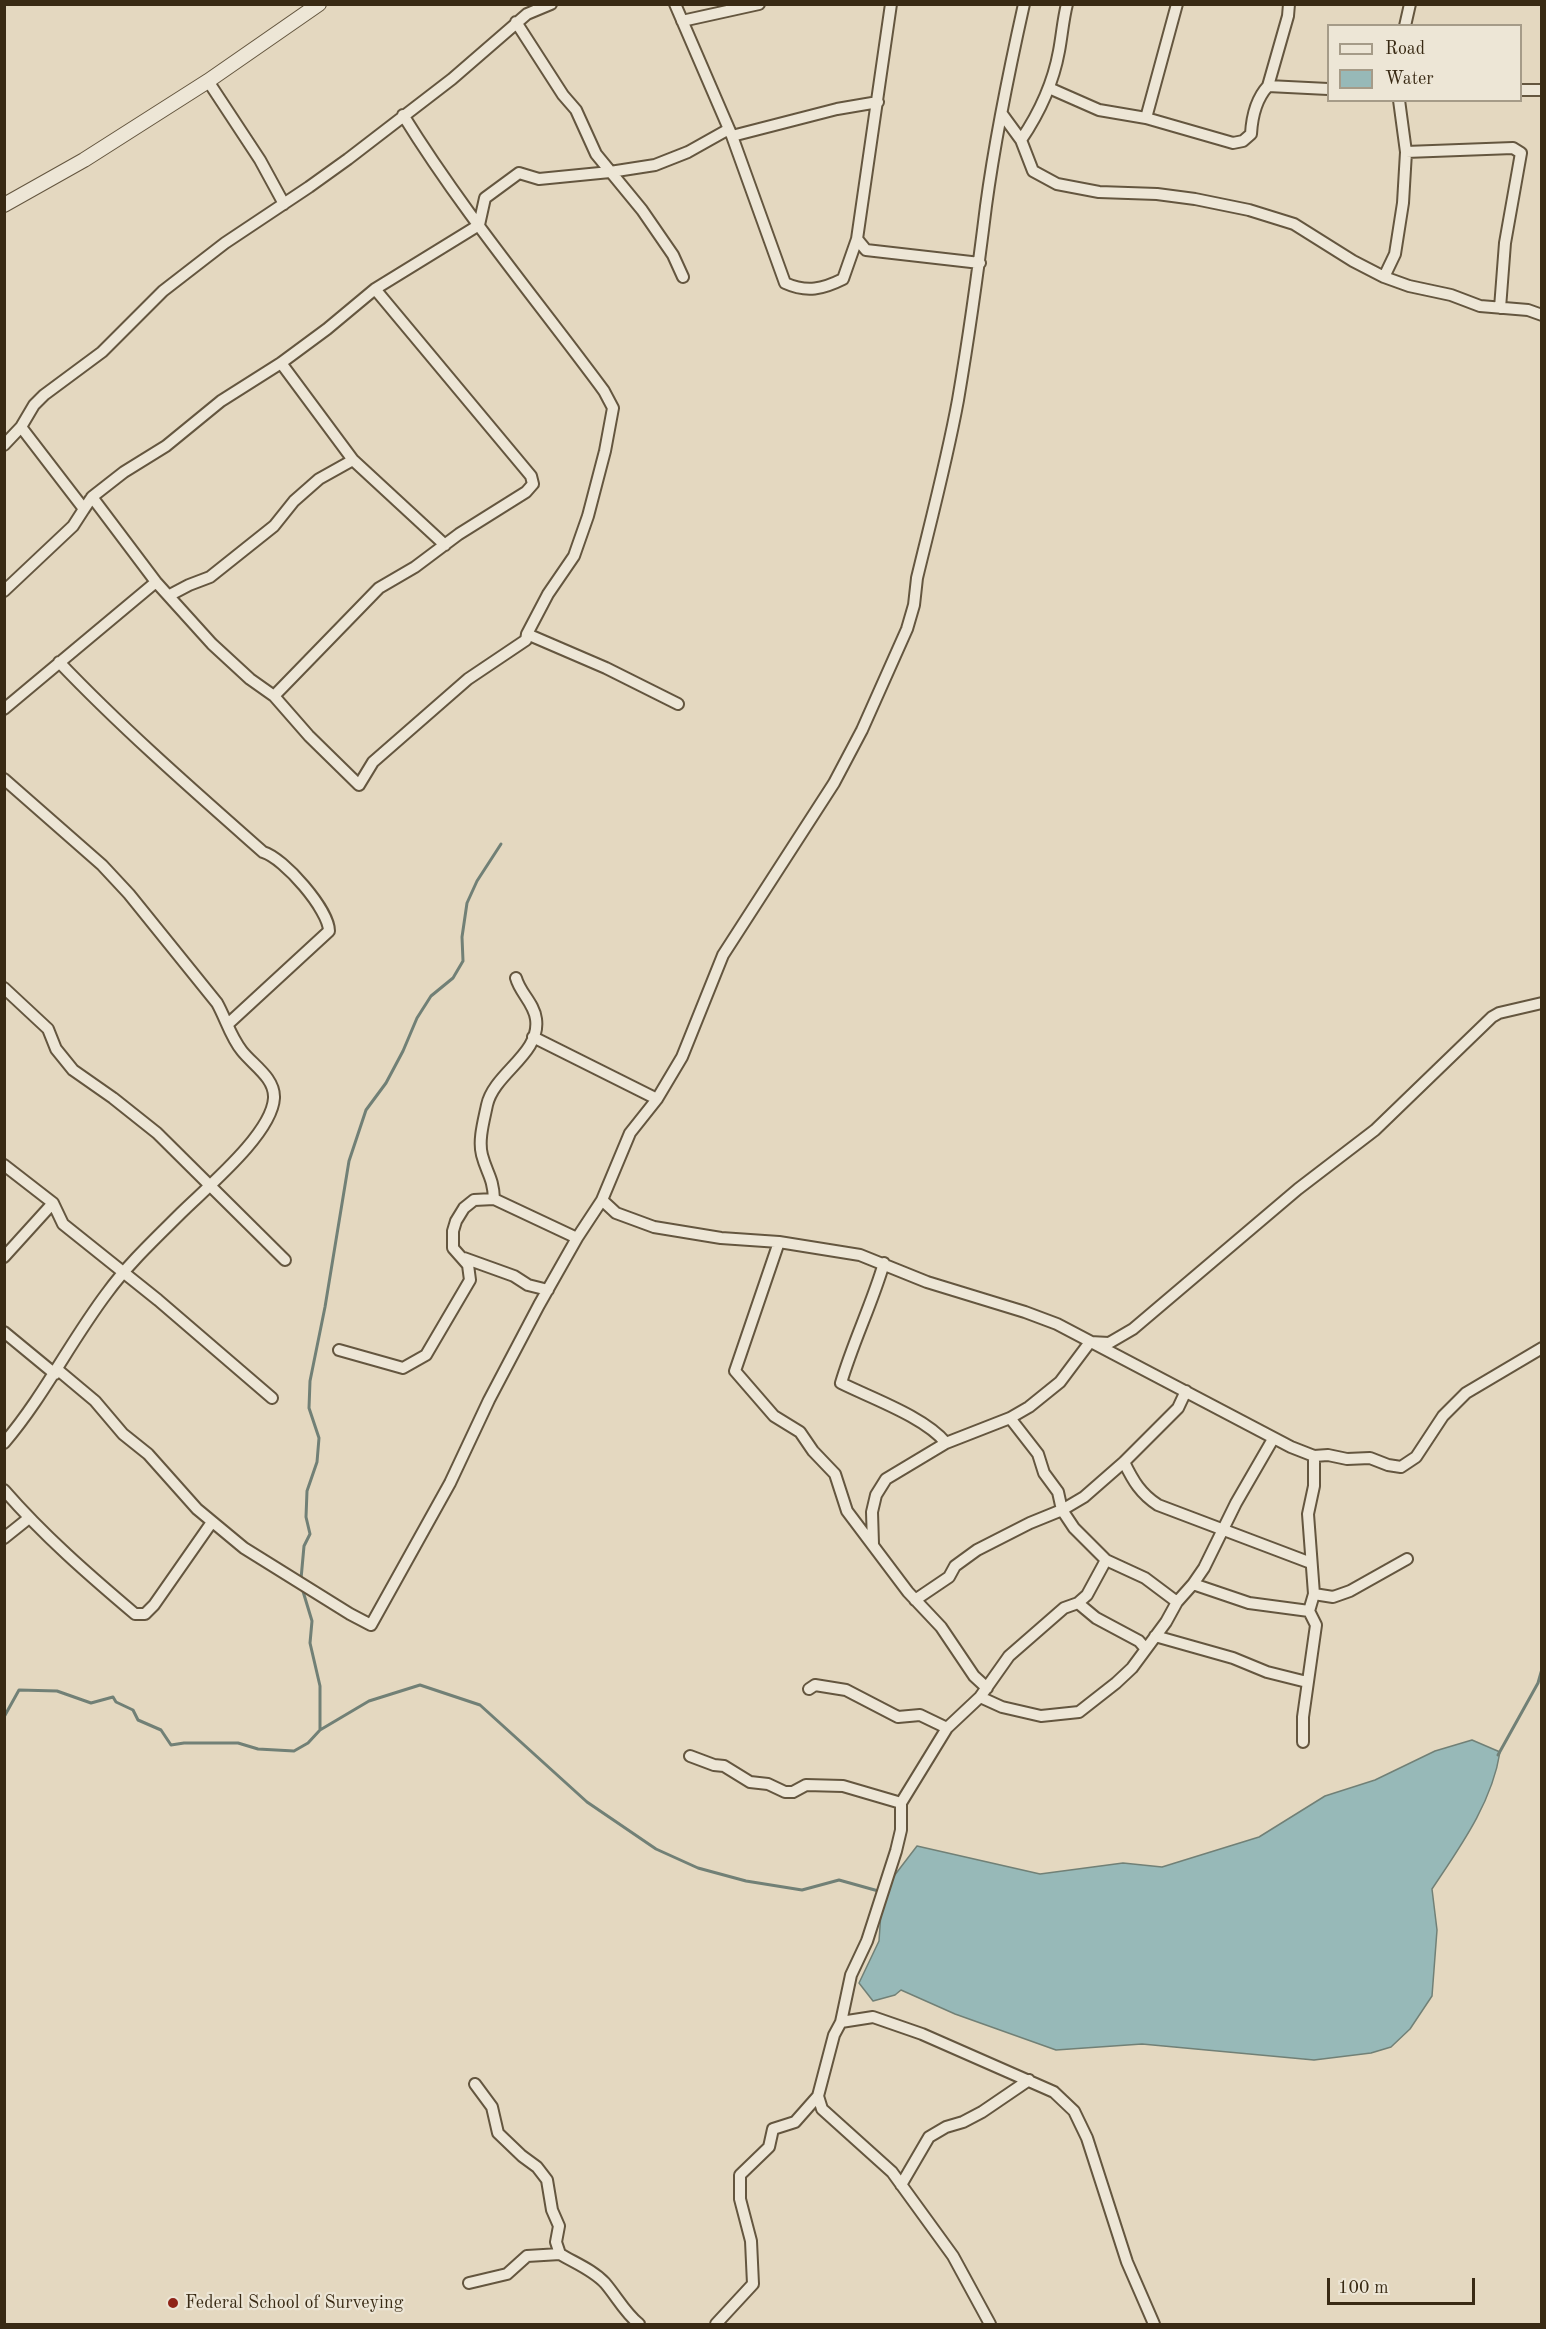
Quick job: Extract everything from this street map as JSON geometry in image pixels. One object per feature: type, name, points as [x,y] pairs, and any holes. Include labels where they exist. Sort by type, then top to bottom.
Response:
[{"type":"street","points":[[4,205],[84,160],[208,81],[319,4]]},
{"type":"street","points":[[4,445],[21,427],[34,405],[44,395],[102,352],[163,291],[225,243],[348,159],[452,79],[516,22],[527,14],[551,4]]},
{"type":"street","points":[[675,4],[731,133],[785,283],[797,288],[824,288],[843,279],[857,239],[891,4]]},
{"type":"street","points":[[682,21],[759,4]]},
{"type":"street","points":[[4,1332],[95,1401],[123,1434],[147,1454],[197,1509],[244,1548],[371,1625],[450,1483],[489,1400],[548,1290],[577,1238],[602,1200],[630,1133],[657,1099],[682,1057],[723,955],[834,783],[862,730],[907,629],[957,402],[980,263],[986,205],[1024,4]]},
{"type":"street","points":[[1021,140],[1037,116],[1049,88],[1059,52],[1067,4]]},
{"type":"street","points":[[1146,118],[1177,4]]},
{"type":"street","points":[[1049,88],[1099,110],[1146,118],[1233,143],[1243,141],[1251,134],[1251,120],[1260,94],[1268,86],[1288,16],[1289,4]]},
{"type":"street","points":[[1405,24],[1410,4]]},
{"type":"street","points":[[516,22],[563,95],[576,110],[596,154],[642,210],[673,255],[683,277]]},
{"type":"street","points":[[208,81],[260,160],[284,204]]},
{"type":"street","points":[[1268,86],[1327,89]]},
{"type":"street","points":[[1522,90],[1542,90]]},
{"type":"street","points":[[4,591],[73,526],[92,497],[124,472],[166,446],[221,401],[281,363],[375,290],[479,225],[485,198],[519,173],[539,179],[655,165],[731,133],[878,102]]},
{"type":"street","points":[[1384,277],[1395,254],[1403,203],[1406,152],[1399,102]]},
{"type":"street","points":[[1002,114],[1021,140],[1033,171],[1057,184],[1111,194],[1157,194],[1195,199],[1249,210],[1294,224],[1353,261],[1384,277],[1480,306],[1528,310],[1542,315]]},
{"type":"street","points":[[92,497],[156,582],[212,644],[250,679],[274,696],[309,736],[359,785],[373,762],[477,671],[526,640],[548,594],[574,556],[588,516],[613,408],[604,390],[429,157],[403,115]]},
{"type":"street","points":[[1406,152],[1513,148],[1521,153],[1505,243],[1500,308]]},
{"type":"street","points":[[857,239],[866,250],[980,263]]},
{"type":"street","points":[[274,696],[379,588],[415,567],[526,492],[534,481],[375,290]]},
{"type":"street","points":[[281,363],[353,460],[445,545]]},
{"type":"street","points":[[21,427],[84,509]]},
{"type":"street","points":[[170,595],[210,577],[274,526],[294,501],[319,479],[353,460]]},
{"type":"street","points":[[4,709],[156,582]]},
{"type":"street","points":[[527,634],[606,668],[678,704]]},
{"type":"street","points":[[59,662],[219,813],[263,852],[270,854],[301,881],[329,922],[329,931],[228,1024]]},
{"type":"street","points":[[4,779],[102,865],[129,894],[217,1002],[228,1024],[230,1034],[271,1084],[274,1100],[267,1118],[241,1155],[208,1185],[108,1291],[57,1372],[24,1420],[4,1443]]},
{"type":"street","points":[[494,1199],[494,1183],[482,1156],[481,1143],[488,1102],[500,1080],[525,1052],[533,1037],[536,1023],[528,998],[518,986],[516,978]]},
{"type":"street","points":[[4,988],[48,1029],[56,1049],[73,1070],[143,1121],[285,1260]]},
{"type":"street","points":[[1090,1342],[1109,1343],[1133,1329],[1298,1189],[1375,1130],[1492,1017],[1499,1013],[1542,1004]]},
{"type":"street","points":[[533,1037],[657,1099]]},
{"type":"street","points":[[4,1166],[53,1203],[63,1224],[272,1398]]},
{"type":"street","points":[[339,1350],[402,1368],[426,1355],[470,1280],[468,1265],[453,1248],[453,1231],[464,1208],[474,1200],[494,1199],[577,1238]]},
{"type":"street","points":[[602,1200],[616,1213],[654,1227],[721,1238],[779,1242],[860,1255],[927,1282],[1025,1312],[1057,1324],[1273,1439],[1314,1455],[1347,1459],[1370,1458],[1401,1467],[1416,1457],[1443,1416],[1466,1393],[1542,1347]]},
{"type":"street","points":[[4,1257],[53,1203]]},
{"type":"street","points":[[779,1242],[735,1371],[774,1416],[800,1432],[835,1474],[847,1511],[915,1600],[941,1627],[983,1693],[1002,1707],[1041,1716],[1079,1712],[1132,1668],[1166,1622],[1177,1602],[1193,1584],[1273,1439]]},
{"type":"street","points":[[464,1258],[514,1276],[528,1285],[548,1290]]},
{"type":"street","points":[[884,1263],[841,1383],[909,1415],[938,1433],[946,1443]]},
{"type":"street","points":[[873,1544],[872,1512],[876,1495],[886,1479],[946,1443],[1010,1418],[1029,1407],[1059,1382],[1090,1342]]},
{"type":"street","points":[[915,1600],[949,1577],[955,1566],[977,1550],[1030,1522],[1062,1510],[1084,1497],[1124,1462],[1178,1408],[1186,1391]]},
{"type":"street","points":[[1010,1418],[1038,1454],[1044,1473],[1058,1492],[1062,1510],[1074,1528],[1106,1560],[1145,1578],[1177,1602]]},
{"type":"street","points":[[1303,1742],[1307,1682],[1316,1625],[1309,1611],[1314,1594],[1308,1514],[1314,1486],[1314,1455]]},
{"type":"street","points":[[1124,1462],[1134,1483],[1144,1496],[1158,1505],[1311,1563]]},
{"type":"street","points":[[4,1490],[73,1561],[135,1614],[145,1614],[154,1605],[212,1522]]},
{"type":"street","points":[[4,1538],[29,1518]]},
{"type":"street","points":[[1314,1594],[1333,1597],[1350,1591],[1407,1559]]},
{"type":"street","points":[[716,2325],[753,2284],[751,2241],[740,2199],[740,2175],[770,2147],[773,2129],[795,2122],[818,2096],[834,2036],[841,2022],[851,1976],[867,1941],[901,1830],[901,1803],[947,1728],[983,1693],[1010,1656],[1064,1608],[1078,1603],[1087,1595],[1106,1560]]},
{"type":"street","points":[[1193,1584],[1250,1603],[1309,1611]]},
{"type":"street","points":[[1078,1603],[1096,1618],[1139,1641],[1145,1648]]},
{"type":"street","points":[[1155,1636],[1233,1658],[1267,1672],[1307,1682]]},
{"type":"street","points":[[809,1689],[815,1685],[846,1690],[898,1717],[920,1715],[947,1728]]},
{"type":"street","points":[[690,1756],[714,1765],[724,1766],[750,1782],[768,1784],[785,1792],[793,1792],[806,1785],[843,1786],[901,1803]]},
{"type":"street","points":[[841,2022],[873,2017],[922,2034],[1054,2092],[1074,2111],[1087,2138],[1127,2262],[1154,2325]]},
{"type":"street","points":[[901,2185],[929,2137],[982,2112],[1029,2080]]},
{"type":"street","points":[[475,2084],[492,2107],[498,2133],[537,2167],[547,2180],[552,2210],[559,2226],[556,2242],[560,2254]]},
{"type":"street","points":[[818,2096],[822,2109],[892,2172],[953,2256],[990,2325]]},
{"type":"street","points":[[469,2283],[507,2274],[527,2256],[560,2254],[604,2282],[630,2317],[639,2325]]},
{"type":"water","points":[[1472,1740],[1500,1752],[1496,1771],[1474,1824],[1432,1889],[1437,1930],[1432,1996],[1410,2029],[1391,2047],[1371,2053],[1314,2060],[1142,2044],[1056,2050],[955,2014],[901,1990],[895,1995],[873,2001],[859,1983],[879,1941],[881,1912],[894,1876],[917,1846],[1040,1874],[1123,1863],[1162,1867],[1259,1837],[1325,1796],[1375,1780],[1435,1751]]},
{"type":"waterway","points":[[301,1579],[304,1546],[310,1534],[306,1517],[307,1491],[317,1462],[319,1438],[309,1408],[310,1381],[325,1307],[349,1161],[366,1110],[386,1083],[417,1018],[431,996],[453,978],[463,961],[462,937],[467,903],[477,881],[501,844]]},
{"type":"waterway","points":[[302,1588],[312,1621],[310,1643],[320,1686],[320,1729]]},
{"type":"waterway","points":[[1498,1755],[1538,1683],[1542,1669]]},
{"type":"waterway","points":[[4,1717],[19,1690],[57,1691],[91,1703],[113,1697],[116,1702],[133,1710],[138,1720],[161,1730],[171,1745],[238,1743],[258,1749],[294,1751],[308,1743],[320,1730],[369,1701],[420,1685],[480,1705],[587,1802],[656,1849],[698,1868],[746,1881],[802,1890],[839,1880],[882,1892]]},
{"type":"place","name":"Federal School of Surveying","points":[[173,2303]]}]
